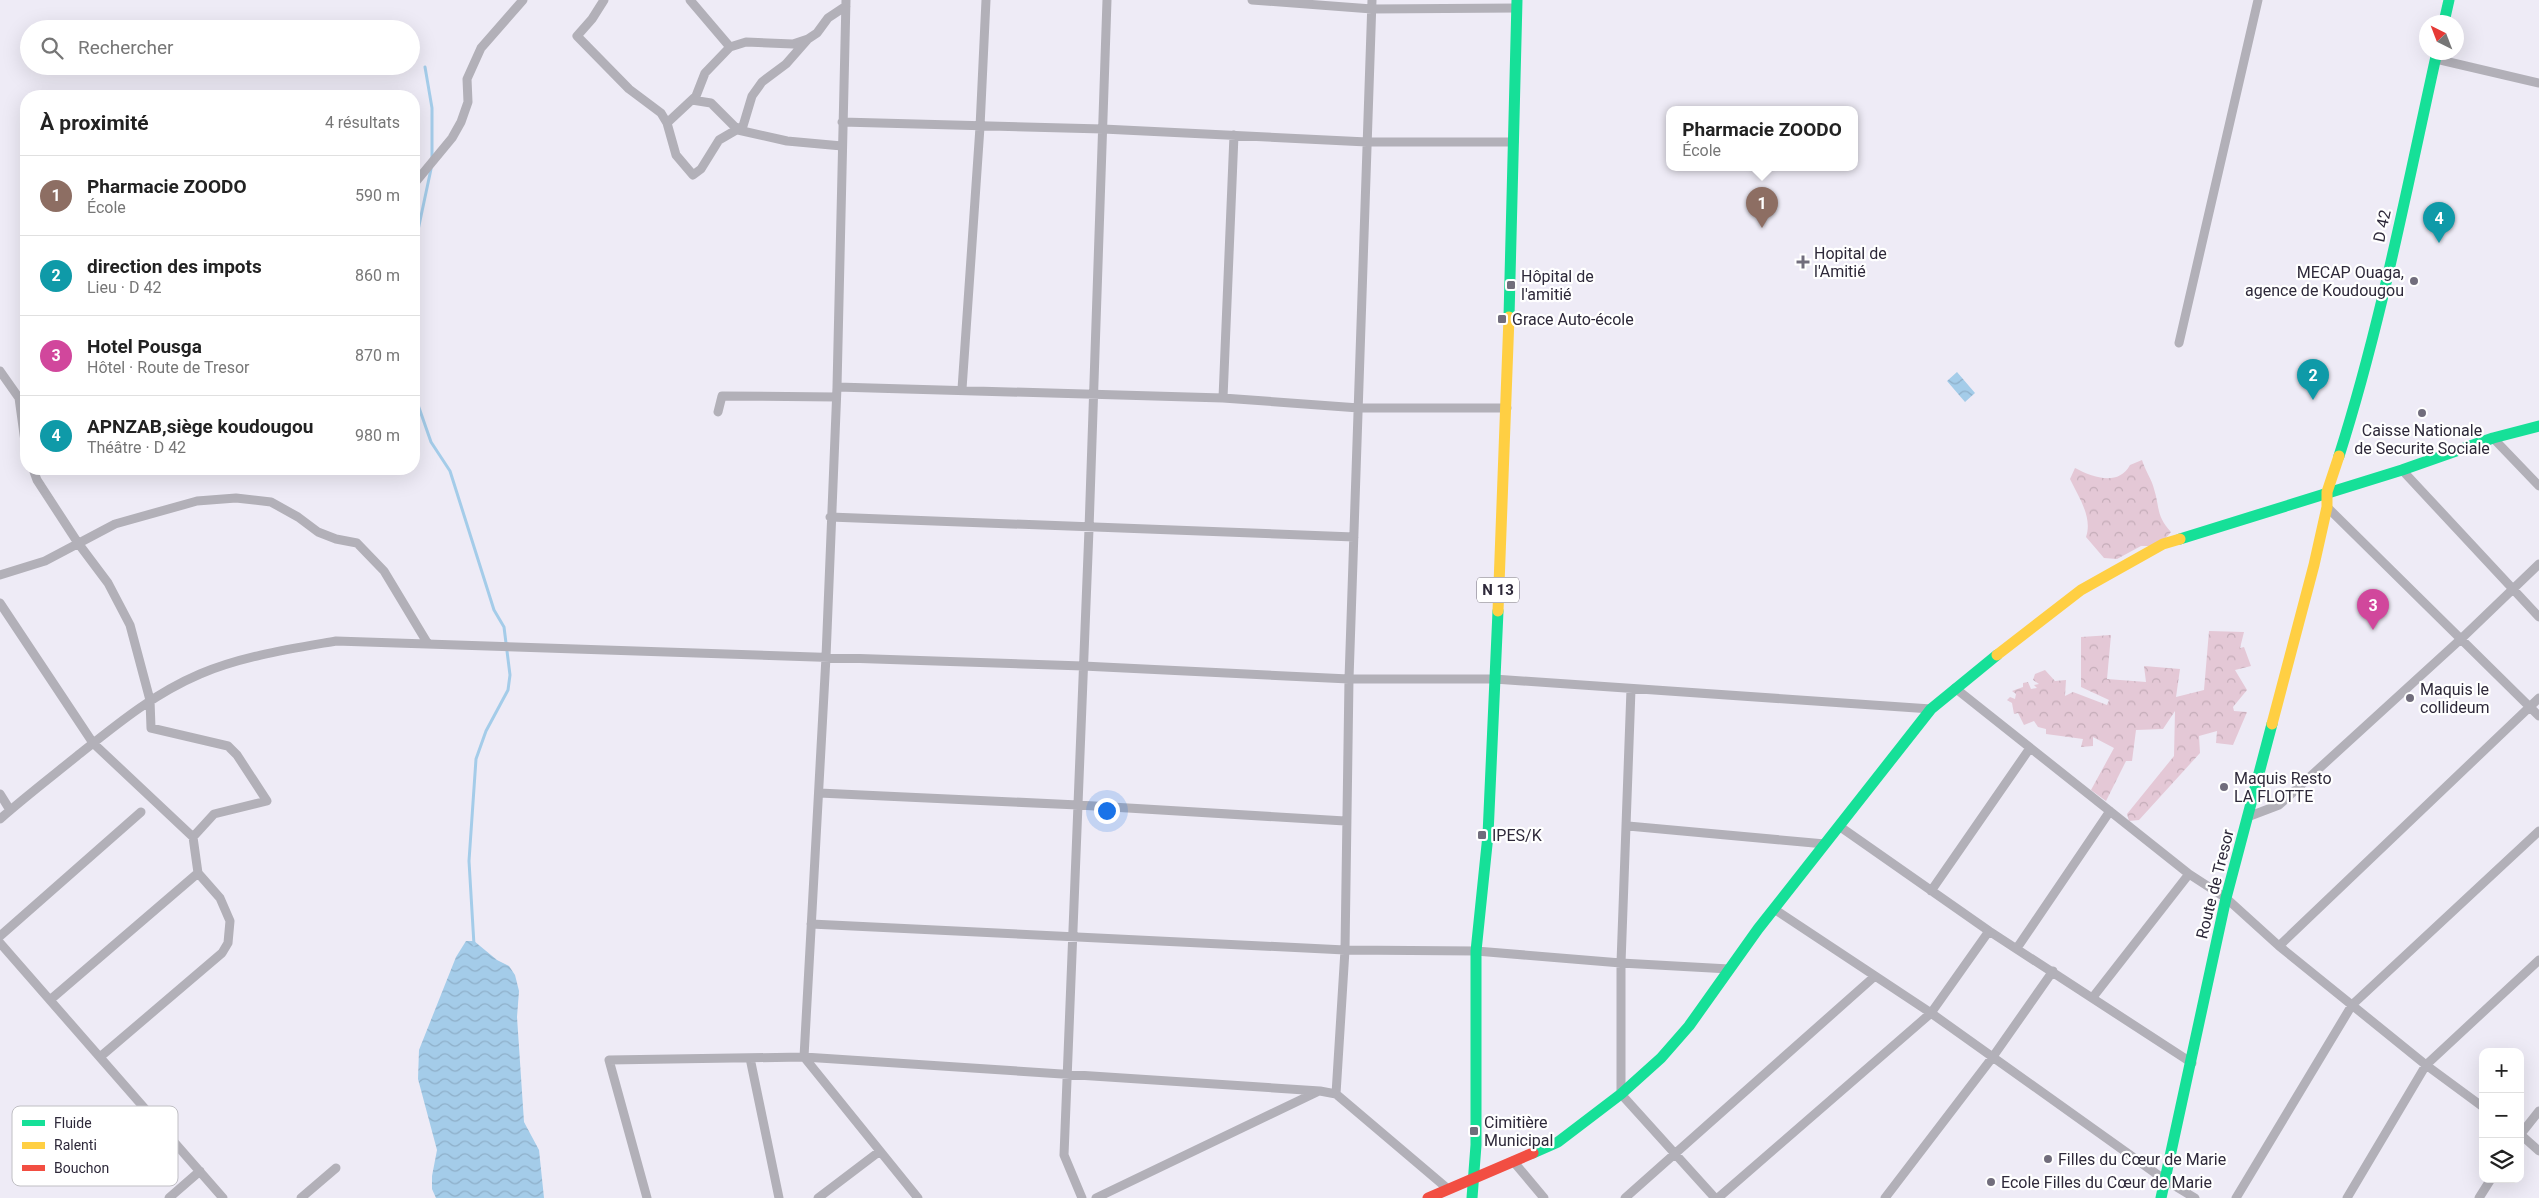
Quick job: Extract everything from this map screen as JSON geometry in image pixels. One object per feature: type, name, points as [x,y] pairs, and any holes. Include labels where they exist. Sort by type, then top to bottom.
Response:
[{"type":"street","points":[[420,177],[452,138],[462,122],[468,102],[467,79],[481,48],[522,0]]},
{"type":"street","points":[[604,0],[592,19],[577,36],[629,89],[661,113],[667,123],[676,155],[693,175],[702,169],[718,140],[742,126],[752,96],[762,82],[786,64],[808,39],[817,33],[828,18],[846,3]]},
{"type":"street","points":[[690,0],[730,48]]},
{"type":"street","points":[[962,389],[980,127],[986,0]]},
{"type":"street","points":[[1082,1198],[1064,1155],[1069,1074],[1107,0]]},
{"type":"street","points":[[1252,0],[1372,4],[1517,4]]},
{"type":"street","points":[[2179,343],[2258,0]]},
{"type":"street","points":[[2446,15],[2449,0]]},
{"type":"street","points":[[846,3],[837,387],[830,517],[826,657],[804,1057],[918,1198]]},
{"type":"street","points":[[1336,1094],[1345,950],[1345,821],[1349,680],[1372,4]]},
{"type":"street","name":"N 13","points":[[1472,1198],[1476,1144],[1476,951],[1488,835],[1507,408],[1517,4]]},
{"type":"street","points":[[667,123],[692,100],[705,73],[730,48],[746,42],[793,44],[808,39]]},
{"type":"street","name":"D 42","points":[[2328,492],[2380,306],[2435,60]]},
{"type":"street","points":[[2451,60],[2539,83]]},
{"type":"street","points":[[692,100],[712,103],[738,130],[787,141],[842,146]]},
{"type":"street","points":[[842,122],[1103,130],[1368,142],[1514,142]]},
{"type":"street","points":[[1223,398],[1234,135]]},
{"type":"street","points":[[0,371],[19,398],[20,405]]},
{"type":"street","points":[[837,387],[962,389],[1223,398],[1359,408],[1507,408]]},
{"type":"street","points":[[718,412],[722,396],[836,397]]},
{"type":"street","points":[[1428,1198],[1558,1142],[1621,1094],[1661,1058],[1689,1026],[1774,909],[1931,708],[2041,619],[2081,590],[2162,544],[2402,470],[2493,438],[2539,426]]},
{"type":"street","points":[[2493,438],[2539,486]]},
{"type":"street","points":[[2402,470],[2539,618]]},
{"type":"street","points":[[36,475],[78,543],[108,583],[130,625],[150,700],[151,728],[228,746],[237,755],[267,801],[214,814],[193,837]]},
{"type":"street","name":"Route de Tresor","points":[[2161,1198],[2192,1063],[2226,898],[2250,816],[2327,506],[2328,492]]},
{"type":"street","points":[[0,575],[45,561],[115,524],[197,501],[236,498],[271,502],[298,517],[318,532],[336,539],[357,543],[384,571],[428,644]]},
{"type":"street","points":[[2226,898],[2327,506],[2539,716]]},
{"type":"street","points":[[830,517],[1089,529],[1354,537]]},
{"type":"street","points":[[2250,816],[2279,805],[2462,638],[2539,564]]},
{"type":"street","points":[[0,603],[93,743],[193,837],[198,873],[220,898],[230,921],[228,943],[222,953],[100,1057]]},
{"type":"street","points":[[0,819],[93,743],[150,700],[201,673],[270,653],[336,641],[1084,666],[1349,680],[1494,680],[1931,708]]},
{"type":"street","points":[[1955,688],[2189,874],[2226,898],[2279,946],[2426,1065],[2479,1104]]},
{"type":"street","points":[[1631,689],[1628,826],[1621,963],[1621,1094],[1716,1198],[1931,1013],[1989,931]]},
{"type":"street","points":[[2279,946],[2539,698]]},
{"type":"street","points":[[1931,891],[2030,748]]},
{"type":"street","points":[[819,793],[1078,805],[1345,821]]},
{"type":"street","points":[[0,794],[10,810]]},
{"type":"street","points":[[2017,948],[2110,811]]},
{"type":"street","points":[[0,936],[141,812]]},
{"type":"street","points":[[1628,826],[1825,844]]},
{"type":"street","points":[[1838,826],[1989,931],[2192,1063]]},
{"type":"street","points":[[2236,1198],[2352,1005],[2539,831]]},
{"type":"street","points":[[50,1000],[198,873]]},
{"type":"street","points":[[2093,997],[2189,874]]},
{"type":"street","points":[[1774,909],[1931,1013],[2165,1180],[2195,1198]]},
{"type":"street","points":[[811,924],[1345,950],[1476,951],[1621,963],[1729,969]]},
{"type":"street","points":[[0,943],[143,1106]]},
{"type":"street","points":[[2348,1198],[2426,1065],[2539,960]]},
{"type":"street","points":[[1885,1198],[1992,1058],[2053,971]]},
{"type":"street","points":[[1625,1198],[1875,976]]},
{"type":"street","points":[[647,1198],[609,1060],[804,1057],[1320,1091],[1336,1094],[1448,1189]]},
{"type":"street","points":[[750,1058],[779,1198]]},
{"type":"street","points":[[1096,1198],[1320,1091]]},
{"type":"street","points":[[2524,1129],[2539,1111]]},
{"type":"street","points":[[2524,1138],[2539,1151]]},
{"type":"street","points":[[178,1146],[223,1198]]},
{"type":"street","points":[[818,1198],[880,1151]]},
{"type":"street","points":[[1513,1161],[1544,1198]]},
{"type":"street","points":[[302,1198],[336,1168]]},
{"type":"street","points":[[169,1198],[200,1171]]},
{"type":"street","points":[[2479,1198],[2488,1183]]},
{"type":"green space","points":[[2142,460],[2153,486],[2163,521],[2171,532],[2159,546],[2141,546],[2117,559],[2104,558],[2086,537],[2088,522],[2086,514],[2070,479],[2075,468],[2097,477],[2112,478],[2125,472],[2130,465]]},
{"type":"green space","points":[[2209,631],[2244,632],[2240,648],[2244,647],[2251,666],[2235,670],[2247,690],[2233,707],[2234,711],[2247,712],[2233,745],[2216,743],[2217,731],[2199,736],[2200,753],[2139,820],[2129,821],[2127,814],[2174,756],[2175,711],[2163,729],[2136,730],[2132,761],[2126,761],[2106,801],[2091,790],[2114,748],[2093,737],[2093,746],[2081,747],[2083,739],[2046,734],[2046,729],[2038,727],[2034,721],[2024,725],[2018,713],[2014,714],[2012,703],[2007,700],[2010,697],[2015,699],[2016,694],[2012,691],[2023,687],[2023,683],[2028,682],[2031,689],[2037,688],[2034,685],[2039,684],[2033,680],[2035,674],[2045,670],[2055,681],[2066,680],[2065,696],[2073,692],[2107,705],[2109,700],[2081,687],[2081,637],[2111,635],[2107,679],[2146,682],[2144,666],[2180,669],[2176,697],[2204,690]]},
{"type":"water","points":[[1957,372],[1975,393],[1965,402],[1947,381]]},
{"type":"water","points":[[466,941],[474,941],[497,960],[509,966],[515,975],[519,991],[517,1017],[524,1122],[539,1150],[544,1198],[436,1198],[432,1189],[432,1176],[437,1150],[418,1079],[419,1050],[456,957]]},
{"type":"waterway","points":[[425,67],[432,108],[432,158]]},
{"type":"waterway","points":[[420,221],[431,169]]},
{"type":"waterway","points":[[420,411],[431,442],[450,471],[494,610],[504,627],[510,675],[508,690],[486,731],[476,759],[469,861],[474,945]]},
{"type":"traffic: fast","points":[[1509,317],[1517,0]]},
{"type":"traffic: fast","points":[[2446,15],[2449,0]]},
{"type":"traffic: fast","points":[[2339,456],[2381,306],[2435,60]]},
{"type":"traffic: fast","points":[[2180,539],[2402,470],[2493,438],[2539,426]]},
{"type":"traffic: fast","points":[[1472,1198],[1476,1145],[1476,951],[1488,835],[1498,611]]},
{"type":"traffic: fast","points":[[1533,1153],[1558,1142],[1621,1094],[1661,1058],[1689,1026],[1758,929],[1931,709],[1997,655]]},
{"type":"traffic: fast","points":[[2161,1198],[2226,898],[2272,724]]},
{"type":"traffic: slow","points":[[1498,611],[1509,317]]},
{"type":"traffic: slow","points":[[2272,724],[2314,565],[2327,507],[2327,492],[2339,456]]},
{"type":"traffic: slow","points":[[1997,655],[2081,590],[2163,544],[2180,539]]},
{"type":"traffic: jam","points":[[1428,1198],[1533,1153]]},
{"type":"place","name":"Pharmacie ZOODO","points":[[1762,228]]},
{"type":"place","name":"APNZAB,siège koudougou","points":[[2439,243]]},
{"type":"place","name":"Hopital de l'Amitié","points":[[1803,262]]},
{"type":"place","name":"MECAP Ouaga, agence de Koudougou","points":[[2414,281]]},
{"type":"place","name":"Hôpital de l'amitié","points":[[1511,285]]},
{"type":"place","name":"Grace Auto-école","points":[[1502,319]]},
{"type":"place","name":"direction des impots","points":[[2313,400]]},
{"type":"place","name":"Caisse Nationale de Securite Sociale","points":[[2422,413]]},
{"type":"place","name":"Hotel Pousga","points":[[2373,630]]},
{"type":"place","name":"Maquis le collideum","points":[[2410,698]]},
{"type":"place","name":"Maquis Resto LA FLOTTE","points":[[2224,787]]},
{"type":"place","name":"IPES/K","points":[[1482,835]]},
{"type":"place","name":"Cimitière Municipal","points":[[1474,1131]]},
{"type":"place","name":"Filles du Cœur de Marie","points":[[2048,1159]]},
{"type":"place","name":"Ecole Filles du Cœur de Marie","points":[[1991,1182]]}]
